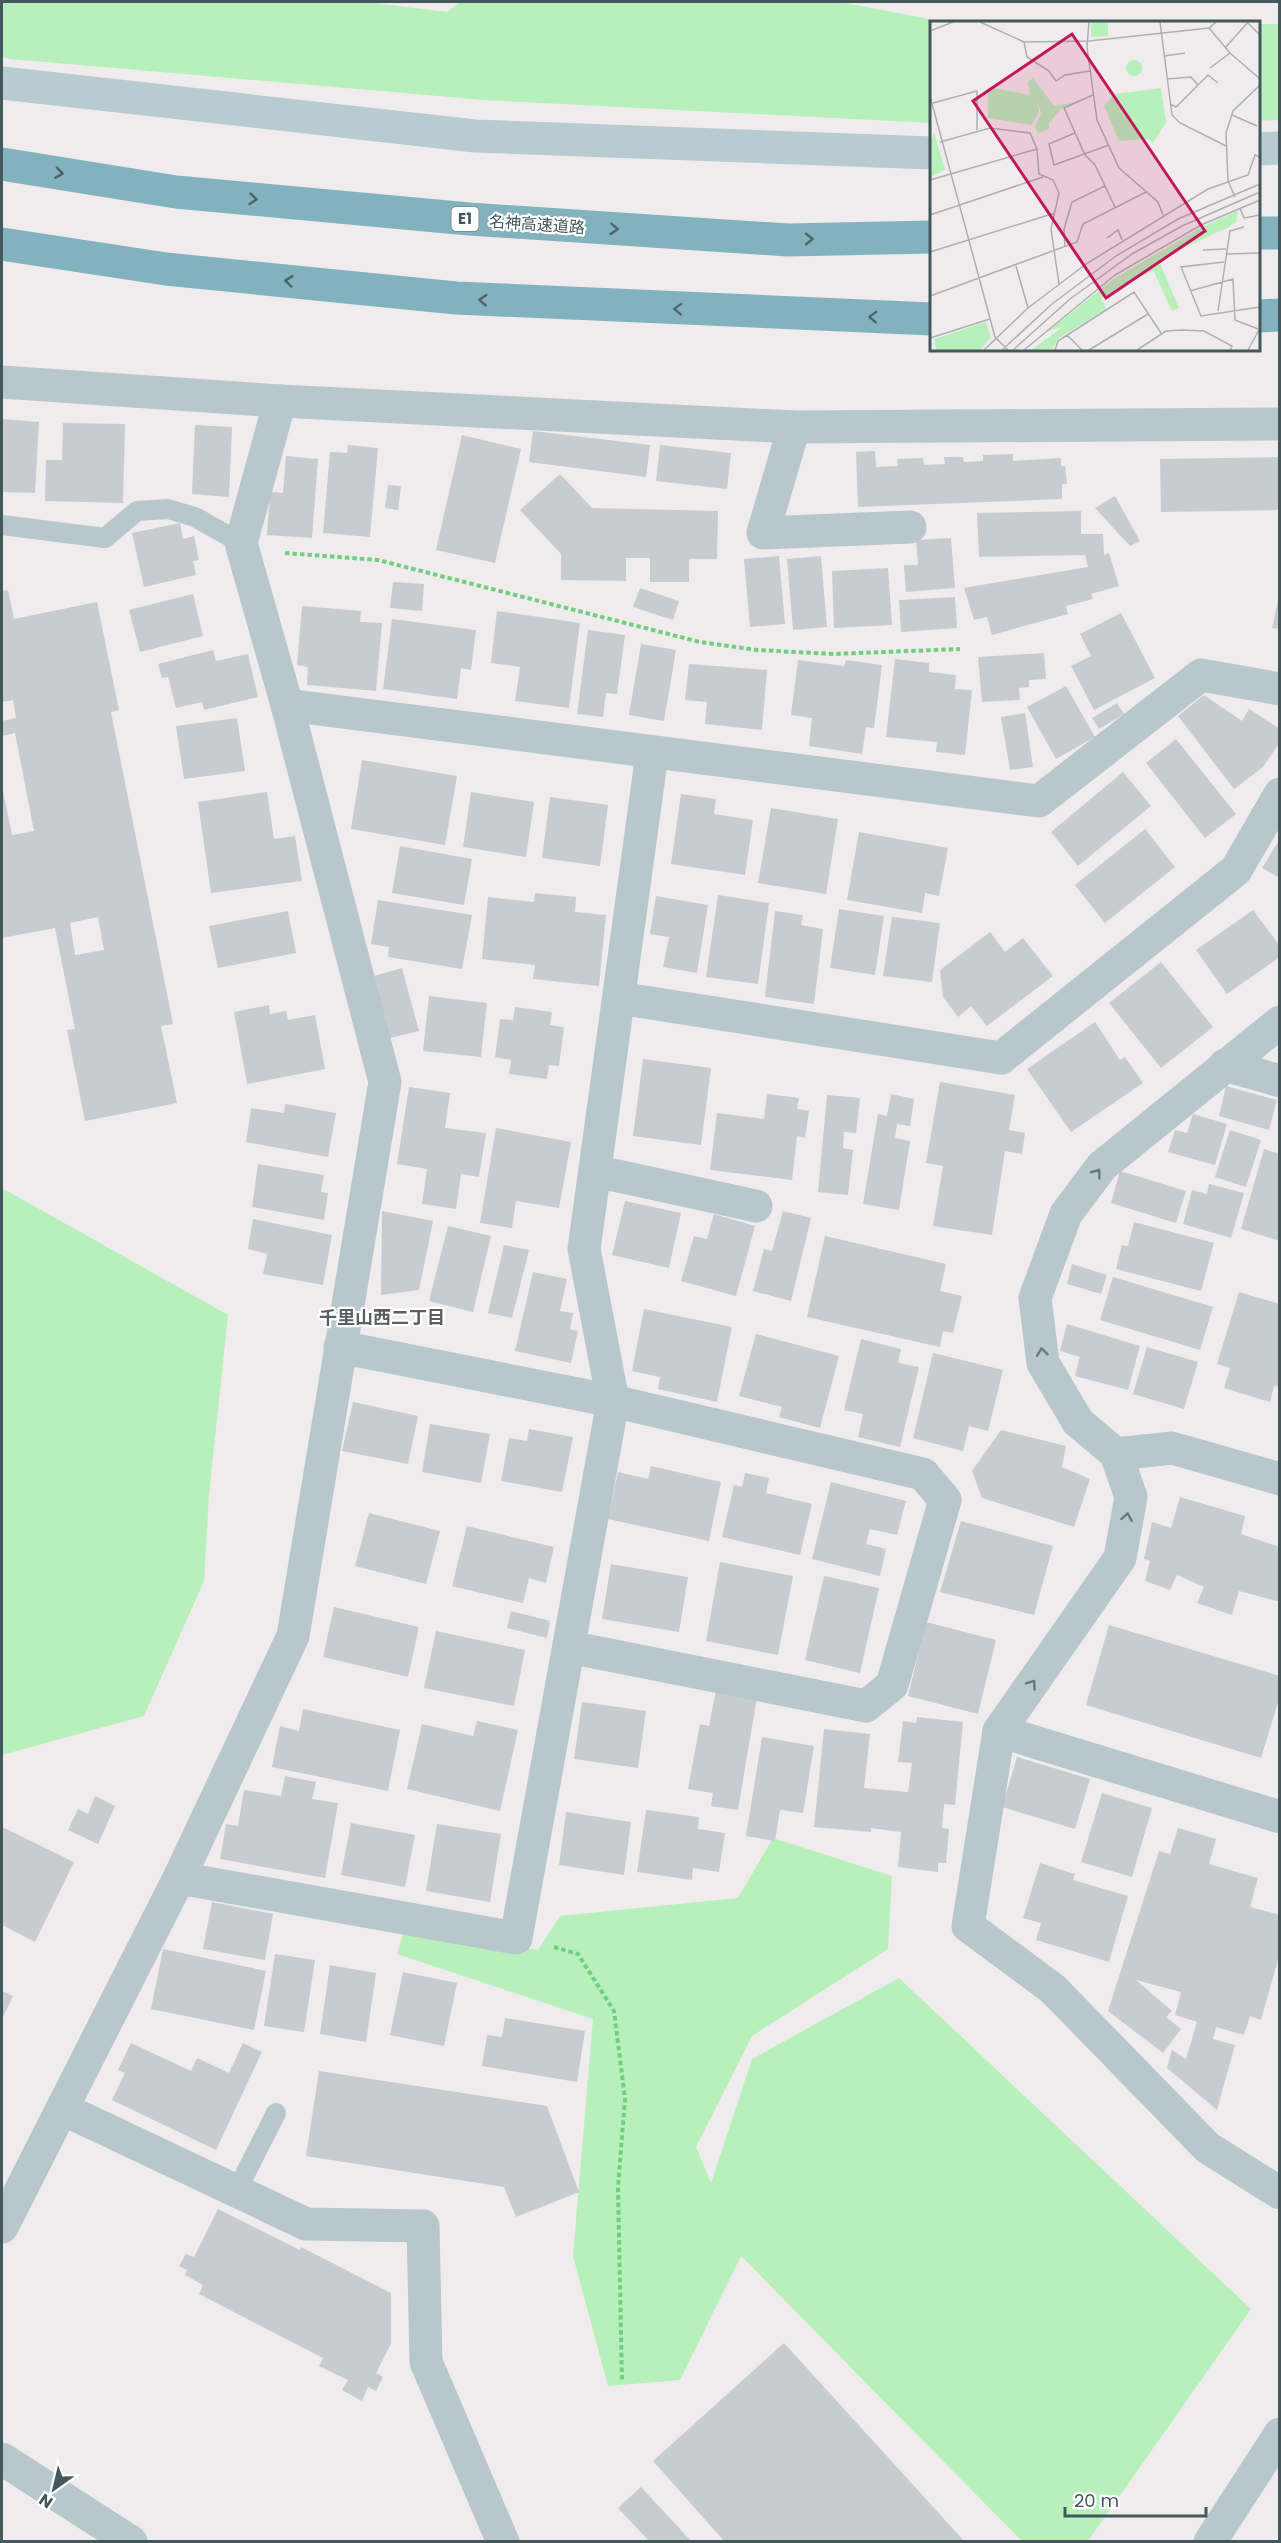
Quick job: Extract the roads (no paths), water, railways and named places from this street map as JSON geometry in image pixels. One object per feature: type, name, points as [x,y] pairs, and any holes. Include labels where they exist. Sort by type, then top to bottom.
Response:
[{"type":"highway","name":"名神高速道路","points":[[2,164],[176,192],[469,219],[788,240],[930,237]]},
{"type":"highway","points":[[1260,233],[1280,233]]},
{"type":"highway","points":[[2,244],[166,269],[456,298],[930,319]]},
{"type":"highway","points":[[1260,316],[1280,315]]},
{"type":"street","points":[[2,84],[475,136],[930,153]]},
{"type":"street","points":[[1260,149],[1280,148]]},
{"type":"street","points":[[2,382],[280,401],[794,426],[1280,424]]},
{"type":"street","points":[[2,2227],[179,1878],[293,1636],[385,1082],[287,705],[241,543],[280,401]]},
{"type":"street","points":[[794,426],[764,533],[910,527]]},
{"type":"street","points":[[287,705],[652,754],[1039,801],[1201,675],[1280,689]]},
{"type":"street","points":[[179,1878],[516,1938],[613,1401],[584,1249],[652,754]]},
{"type":"street","points":[[619,998],[1001,1058],[1236,870],[1280,794]]},
{"type":"street","points":[[1280,1022],[1102,1166],[1066,1214],[1035,1298],[1043,1363],[1078,1422],[1116,1454],[1131,1497],[1120,1558],[999,1731],[968,1926],[1053,1989],[1208,2148],[1280,2193]]},
{"type":"street","points":[[1225,1065],[1280,1081]]},
{"type":"street","points":[[595,1171],[756,1206]]},
{"type":"street","points":[[340,1347],[613,1401],[923,1474],[945,1500],[892,1685],[866,1706],[569,1647]]},
{"type":"street","points":[[1116,1454],[1172,1448],[1280,1479]]},
{"type":"street","points":[[999,1731],[1280,1817]]},
{"type":"street","points":[[63,2109],[306,2224],[423,2226],[426,2362],[503,2541]]},
{"type":"street","points":[[1210,2541],[1280,2434]]},
{"type":"street","points":[[2,2459],[130,2541]]},
{"type":"lane","points":[[2,525],[105,538],[137,511],[168,509],[195,517],[241,543]]},
{"type":"lane","points":[[236,2192],[276,2113]]},
{"type":"district","name":"千里山西二丁目","points":[[382,1318]]}]
